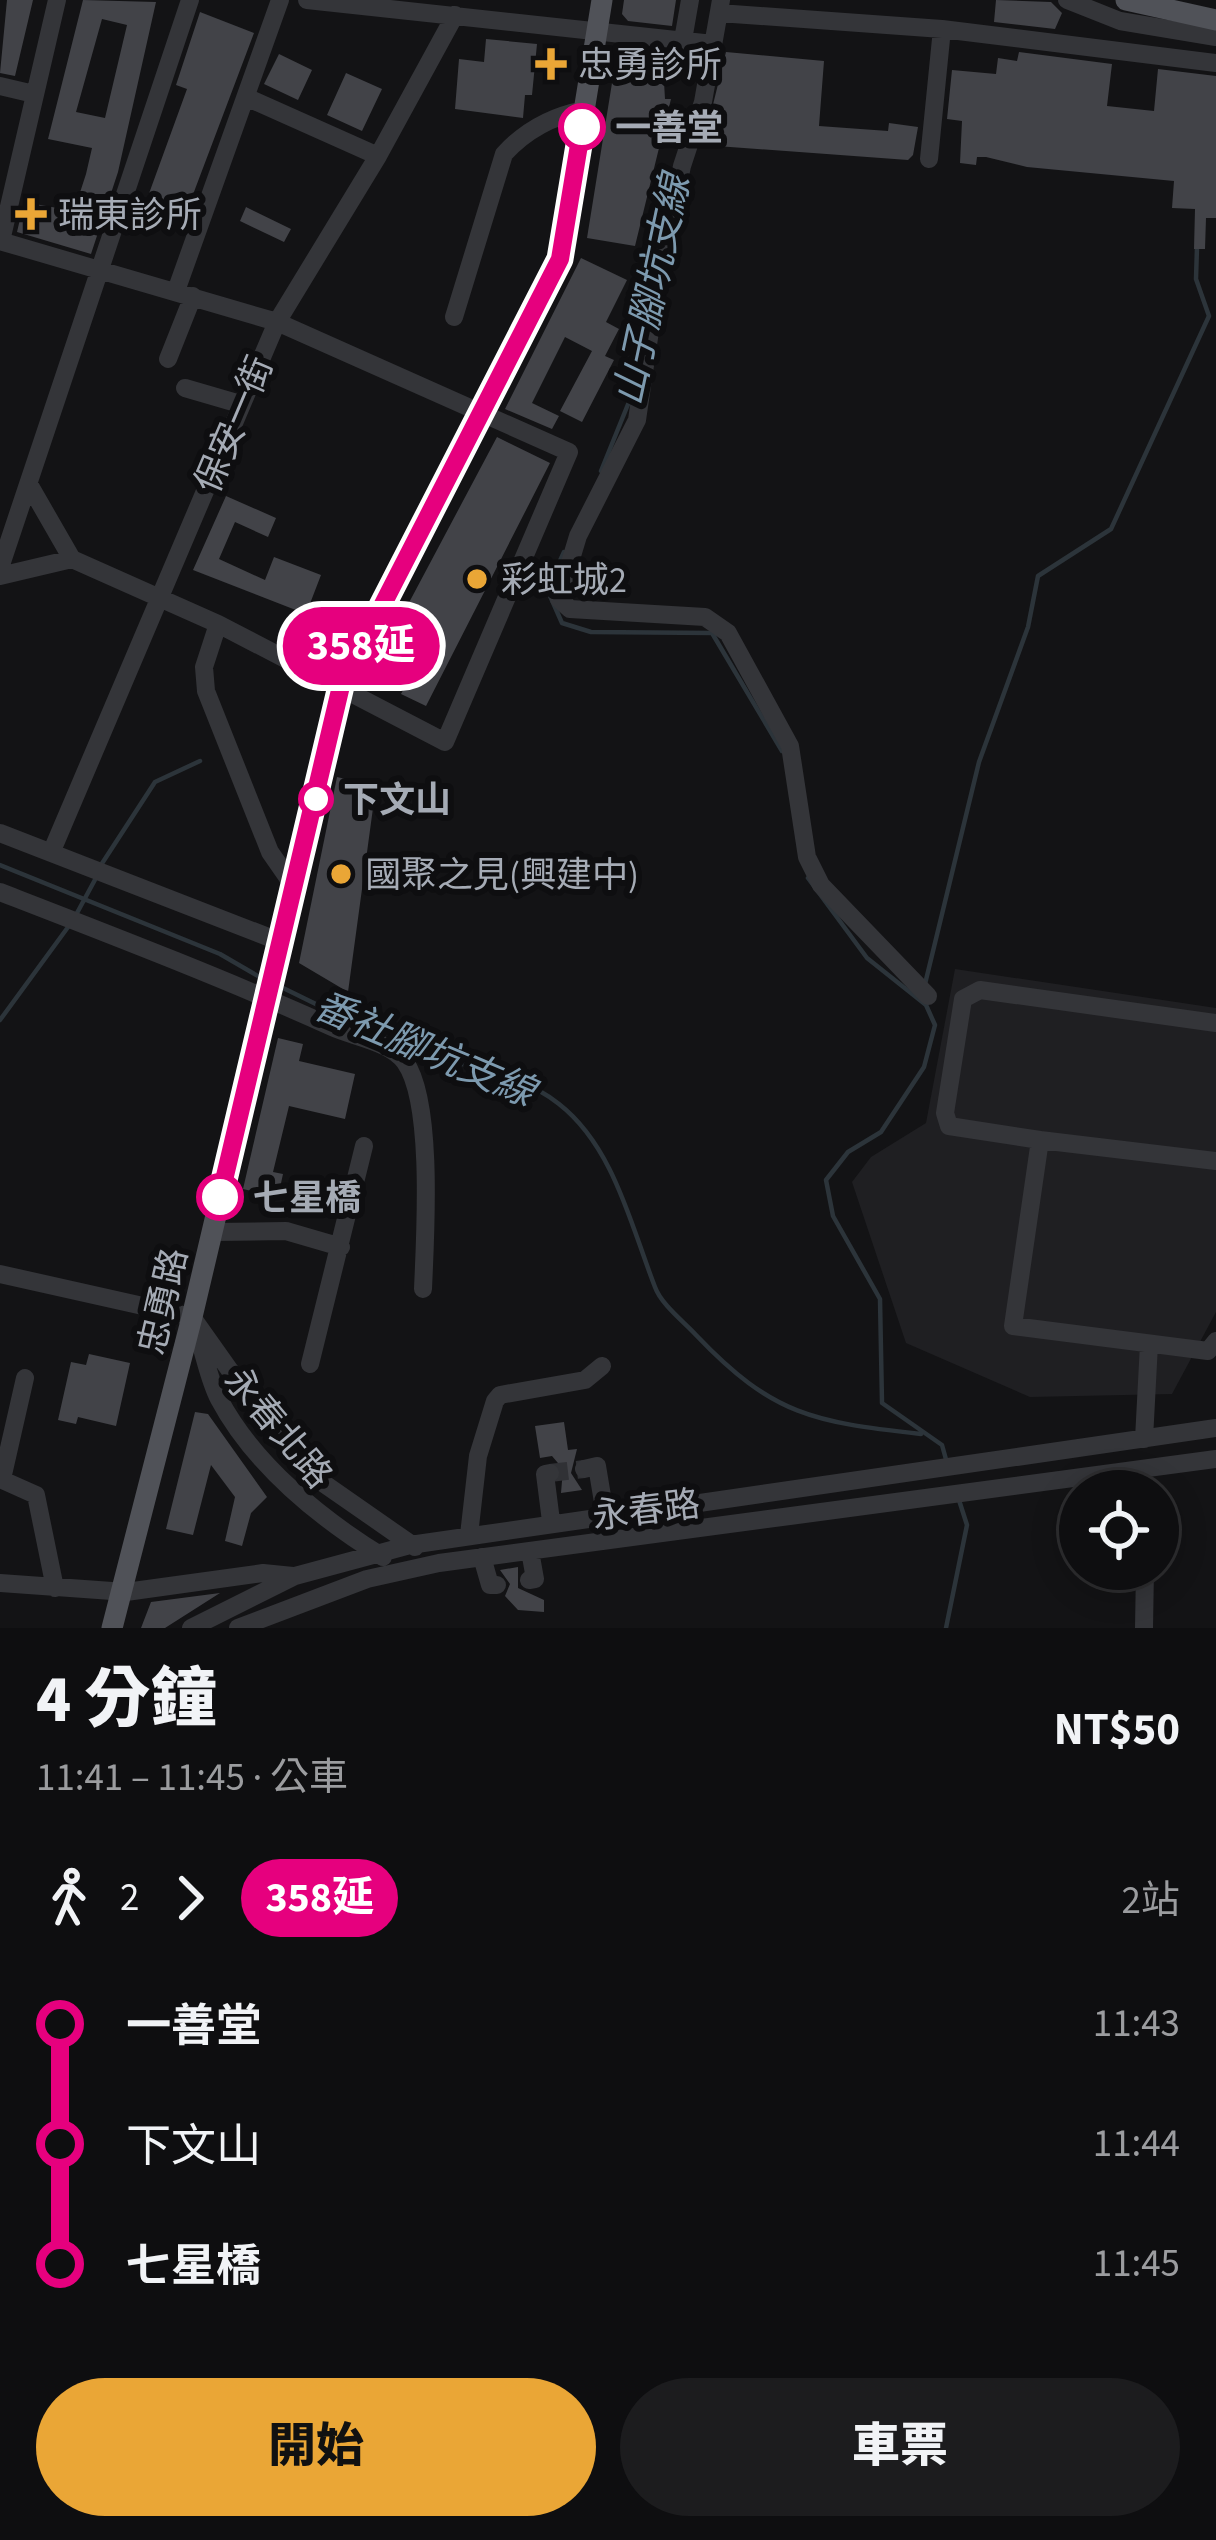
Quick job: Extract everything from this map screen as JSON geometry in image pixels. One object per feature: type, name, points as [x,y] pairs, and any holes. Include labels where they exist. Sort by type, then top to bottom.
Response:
[{"type":"main road","points":[[268,992],[341,686],[560,259],[602,0]]},
{"type":"main road","points":[[1126,0],[1216,20]]},
{"type":"main road","name":"忠勇路","points":[[112,1628],[193,1317],[268,992]]},
{"type":"street","points":[[57,0],[1,241],[99,269],[185,294],[277,322],[569,452],[446,742],[218,624],[72,559],[0,572],[99,269],[190,0]]},
{"type":"street","points":[[168,359],[280,0]]},
{"type":"street","points":[[307,0],[713,44]]},
{"type":"street","points":[[683,40],[690,0]]},
{"type":"street","points":[[1067,0],[1120,21],[1216,38]]},
{"type":"street","points":[[928,996],[820,885],[806,857],[790,746],[728,633],[705,617],[570,609],[559,599],[578,536],[637,419],[656,290],[720,6],[1216,63]]},
{"type":"street","name":"保安一街","points":[[51,853],[277,322],[378,156],[454,15]]},
{"type":"street","points":[[929,159],[942,29]]},
{"type":"street","points":[[0,86],[34,94]]},
{"type":"street","points":[[248,98],[378,156]]},
{"type":"street","points":[[454,316],[504,154],[519,137],[558,115],[584,110]]},
{"type":"street","points":[[185,388],[240,404]]},
{"type":"street","points":[[30,486],[72,559]]},
{"type":"street","points":[[218,624],[204,667],[206,691],[270,852],[295,888]]},
{"type":"street","points":[[0,833],[279,950]]},
{"type":"street","points":[[0,892],[268,992],[404,1059],[414,1079],[422,1139],[427,1204],[423,1289]]},
{"type":"street","points":[[1216,1023],[980,990],[963,998],[945,1113],[949,1126],[1216,1161]]},
{"type":"street","points":[[1040,1141],[1013,1326],[1208,1351],[1216,1341]]},
{"type":"street","points":[[310,1364],[364,1146]]},
{"type":"street","points":[[213,1232],[286,1231],[341,1247]]},
{"type":"street","points":[[0,1274],[193,1317]]},
{"type":"street","name":"永春北路","points":[[193,1317],[271,1427],[314,1476],[439,1562]]},
{"type":"street","name":"永春北路","points":[[193,1317],[218,1398],[249,1442],[325,1518],[403,1569]]},
{"type":"street","points":[[1149,1344],[1144,1439],[1216,1428]]},
{"type":"street","points":[[469,1535],[478,1456],[495,1401],[500,1395],[585,1380],[602,1366]]},
{"type":"street","points":[[25,1378],[1,1479],[36,1495],[55,1588]]},
{"type":"street","name":"永春路","points":[[295,1576],[410,1544],[551,1521],[1144,1439]]},
{"type":"street","points":[[1132,1470],[1216,1459]]},
{"type":"street","points":[[584,1468],[597,1466],[605,1514]]},
{"type":"street","points":[[550,1473],[545,1474],[551,1521]]},
{"type":"street","name":"永春路","points":[[238,1628],[403,1569],[439,1562],[1059,1481]]},
{"type":"street","points":[[529,1580],[535,1579],[530,1551]]},
{"type":"street","points":[[482,1557],[490,1586],[497,1585]]},
{"type":"street","points":[[0,1583],[125,1592],[262,1574],[295,1576]]},
{"type":"street","points":[[191,1628],[295,1576]]},
{"type":"street","points":[[1144,1628],[1145,1590]]},
{"type":"shaded area","points":[[955,969],[1216,1008],[1216,1312],[1172,1394],[1030,1397],[906,1343],[852,1182],[871,1157],[926,1123]]},
{"type":"building","points":[[7,0],[33,0],[15,76],[0,73]]},
{"type":"building","points":[[83,0],[156,2],[118,172],[91,254],[17,232],[24,202],[74,211],[92,148],[48,139]],"holes":[[[102,19],[127,25],[105,118],[76,112]]]},
{"type":"building","points":[[624,0],[676,0],[672,26],[628,21],[622,14]]},
{"type":"building","points":[[996,0],[1051,2],[1062,13],[1055,29],[994,22]]},
{"type":"building","points":[[200,12],[254,33],[186,213],[147,199],[187,89],[176,85]]},
{"type":"building","points":[[486,39],[537,44],[532,95],[525,95],[523,118],[455,109],[459,59],[484,62]]},
{"type":"building","points":[[617,52],[660,59],[657,82],[664,82],[665,99],[671,99],[635,246],[587,238]]},
{"type":"building","points":[[726,52],[824,61],[819,126],[888,131],[889,123],[918,127],[913,155],[908,160],[703,145]]},
{"type":"building","points":[[1019,52],[1112,64],[1107,106],[1154,111],[1158,69],[1216,76],[1216,218],[1206,218],[1205,249],[1194,249],[1195,209],[1172,208],[1174,181],[1027,167],[986,157],[977,157],[976,165],[960,163],[962,121],[947,119],[952,70],[996,74],[998,58],[1017,61]]},
{"type":"building","points":[[279,54],[312,70],[298,100],[264,84]]},
{"type":"building","points":[[346,73],[382,89],[362,131],[327,115]]},
{"type":"building","points":[[246,207],[291,229],[284,242],[240,221]]},
{"type":"building","points":[[581,258],[627,280],[606,322],[619,329],[605,356],[614,360],[582,422],[560,411],[592,351],[565,337],[532,403],[559,416],[552,429],[505,409]]},
{"type":"building","points":[[497,437],[550,463],[426,706],[401,694],[436,628],[404,612]]},
{"type":"building","points":[[226,496],[276,518],[268,537],[235,522],[219,559],[265,580],[274,557],[321,575],[306,614],[193,570]]},
{"type":"building","name":"國聚之見(興建中)","points":[[337,777],[376,786],[348,992],[299,963]]},
{"type":"building","points":[[278,1038],[303,1044],[299,1061],[355,1074],[345,1119],[289,1106],[273,1172],[283,1174],[278,1197],[243,1189]]},
{"type":"building","points":[[89,1354],[130,1363],[116,1426],[78,1417],[76,1424],[58,1420],[71,1362],[86,1365]]},
{"type":"building","points":[[195,1412],[208,1414],[267,1497],[251,1513],[242,1546],[225,1541],[235,1497],[211,1465],[193,1535],[166,1529]]},
{"type":"building","points":[[564,1422],[568,1450],[577,1449],[571,1473],[582,1490],[561,1493],[563,1469],[552,1456],[540,1458],[535,1426]]},
{"type":"building","points":[[518,1567],[518,1588],[544,1600],[544,1612],[518,1610],[505,1596],[510,1584],[500,1570]]},
{"type":"building","points":[[220,1593],[165,1628],[141,1628],[151,1602]]},
{"type":"waterway","points":[[925,984],[979,762],[1028,627],[1038,576],[1111,529],[1209,316],[1196,279],[1197,247]]},
{"type":"waterway","name":"山子腳坑支線","points":[[601,471],[633,392]]},
{"type":"waterway","name":"山子腳坑支線","points":[[564,552],[547,589],[562,623],[591,632],[712,633],[782,751]]},
{"type":"waterway","points":[[101,865],[155,782],[200,761]]},
{"type":"waterway","name":"番社腳坑支線","points":[[0,865],[220,954],[263,979]]},
{"type":"waterway","points":[[77,913],[97,876]]},
{"type":"waterway","name":"山子腳坑支線","points":[[808,878],[867,958],[926,1005],[935,1025],[924,1067],[881,1132],[848,1152],[826,1180],[833,1216],[880,1299],[882,1403],[942,1445],[947,1463]]},
{"type":"waterway","points":[[0,1020],[71,923]]},
{"type":"waterway","name":"番社腳坑支線","points":[[279,986],[371,1031]]},
{"type":"waterway","name":"番社腳坑支線","points":[[398,1043],[522,1083],[559,1104],[578,1122],[619,1189],[658,1293],[749,1383],[773,1399],[823,1419],[921,1434]]},
{"type":"waterway","name":"山子腳坑支線","points":[[946,1628],[967,1525],[958,1497]]},
{"type":"tunnel","points":[[550,1473],[584,1469]]},
{"type":"bus line","name":"358延","points":[[220,1197],[341,686],[560,259],[582,127]]},
{"type":"place","name":"忠勇診所","points":[[551,64]]},
{"type":"place","name":"一善堂","points":[[582,127]]},
{"type":"place","name":"瑞東診所","points":[[31,214]]},
{"type":"place","name":"彩虹城2","points":[[477,579]]},
{"type":"place","name":"下文山","points":[[316,799]]},
{"type":"place","name":"國聚之見(興建中)","points":[[341,874]]},
{"type":"place","name":"七星橋","points":[[220,1197]]}]
